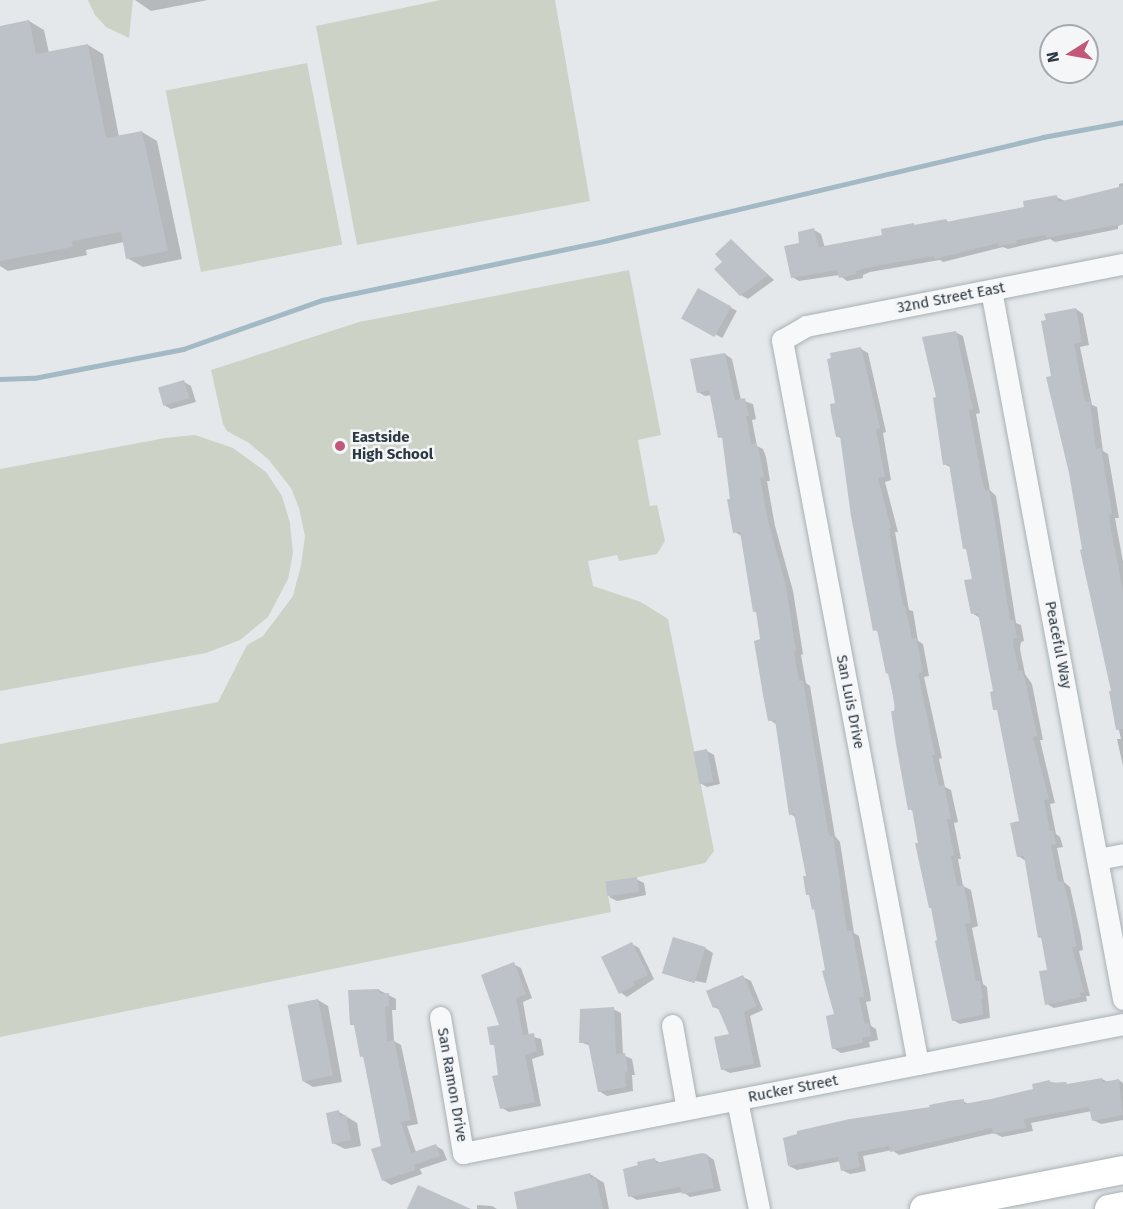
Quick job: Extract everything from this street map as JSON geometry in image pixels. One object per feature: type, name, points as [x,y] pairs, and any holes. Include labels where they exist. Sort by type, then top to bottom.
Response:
[{"type":"main road","points":[[924,1209],[1123,1170]]},
{"type":"main road","points":[[1109,1209],[1123,1206]]},
{"type":"street","name":"32nd Street East","points":[[782,340],[806,326],[1123,264]]},
{"type":"street","name":"Peaceful Way","points":[[991,290],[1123,999]]},
{"type":"street","name":"San Luis Drive","points":[[782,340],[918,1064]]},
{"type":"street","points":[[1098,859],[1123,854]]},
{"type":"street","name":"San Ramon Drive","points":[[440,1017],[463,1153]]},
{"type":"street","name":"Rucker Street","points":[[463,1153],[1123,1024]]},
{"type":"street","points":[[672,1025],[687,1109]]},
{"type":"street","points":[[737,1100],[759,1209]]},
{"type":"shaded area","points":[[88,0],[133,0],[129,38],[106,27],[95,15]]},
{"type":"shaded area","points":[[441,0],[555,0],[590,201],[357,245],[316,26]]},
{"type":"shaded area","points":[[307,63],[342,245],[201,272],[166,90]]},
{"type":"shaded area","points":[[629,270],[661,435],[638,440],[650,506],[657,505],[665,541],[657,554],[619,561],[617,555],[588,561],[593,586],[641,602],[668,619],[714,851],[705,863],[606,884],[611,912],[0,1037],[0,744],[218,702],[247,645],[263,636],[293,596],[305,536],[299,508],[291,488],[268,459],[249,443],[227,431],[223,424],[211,370],[359,322]]},
{"type":"shaded area","points":[[195,435],[233,448],[266,472],[282,496],[290,523],[293,553],[288,579],[268,617],[240,640],[206,653],[0,691],[0,469],[165,438]]},
{"type":"building","points":[[29,20],[36,54],[88,44],[106,138],[142,131],[168,251],[126,259],[121,232],[72,241],[73,247],[0,261],[0,26]]},
{"type":"building","points":[[1123,186],[1123,224],[1046,238],[1046,235],[1016,240],[1017,243],[999,246],[998,243],[935,259],[934,256],[892,263],[862,269],[856,271],[856,274],[839,278],[837,270],[791,278],[784,246],[799,243],[798,232],[814,228],[819,247],[882,235],[881,229],[946,219],[947,222],[1024,207],[1023,201],[1057,195],[1058,202]]},
{"type":"building","points":[[731,239],[768,275],[740,296],[714,269],[722,262],[715,254]]},
{"type":"building","points":[[698,288],[731,306],[714,337],[681,319]]},
{"type":"building","points":[[1076,308],[1082,342],[1074,344],[1085,402],[1090,402],[1096,449],[1101,448],[1112,514],[1109,515],[1111,530],[1123,591],[1123,729],[1116,730],[1109,691],[1111,691],[1080,550],[1082,549],[1069,473],[1046,377],[1051,376],[1041,321],[1046,320],[1044,314]]},
{"type":"building","points":[[956,331],[973,409],[969,410],[983,485],[986,491],[989,490],[993,509],[1010,620],[1014,620],[1017,638],[1014,638],[1013,644],[1019,671],[1022,670],[1025,679],[1037,736],[1033,737],[1049,799],[1044,800],[1050,831],[1053,831],[1056,844],[1051,845],[1057,876],[1059,882],[1063,881],[1071,912],[1076,947],[1072,947],[1084,992],[1080,993],[1081,997],[1045,1005],[1039,971],[1047,970],[1041,937],[1038,938],[1024,856],[1017,857],[1010,823],[1019,821],[997,710],[993,710],[990,692],[993,691],[978,613],[971,614],[964,580],[972,579],[966,549],[963,549],[949,464],[943,465],[933,398],[936,397],[922,337]]},
{"type":"building","points":[[861,347],[880,428],[876,429],[885,477],[878,478],[891,528],[889,529],[903,606],[905,606],[912,639],[916,638],[923,672],[918,673],[935,755],[932,755],[939,786],[944,785],[951,819],[947,819],[954,855],[951,856],[957,886],[964,885],[971,923],[965,924],[976,981],[980,981],[983,999],[981,999],[983,1015],[952,1021],[935,941],[937,940],[931,908],[929,908],[915,843],[918,843],[912,809],[908,810],[896,744],[891,711],[894,711],[895,705],[877,630],[873,631],[851,516],[840,436],[836,437],[831,413],[830,404],[835,403],[827,359],[831,358],[830,353]]},
{"type":"building","points":[[725,353],[735,400],[745,398],[751,444],[756,443],[759,451],[764,477],[760,478],[768,521],[786,586],[799,681],[803,680],[828,831],[830,837],[833,836],[847,931],[852,931],[863,988],[864,997],[859,998],[865,1024],[869,1023],[871,1036],[862,1038],[863,1043],[832,1049],[826,1016],[834,1014],[822,971],[825,970],[814,909],[812,910],[809,895],[806,895],[803,876],[806,876],[794,814],[789,815],[775,720],[768,721],[754,641],[760,639],[756,611],[753,612],[740,532],[733,533],[727,499],[730,499],[722,437],[718,438],[709,390],[697,393],[690,359]]},
{"type":"building","points":[[184,380],[189,398],[163,406],[158,387]]},
{"type":"building","points":[[707,749],[713,781],[700,784],[693,752]]},
{"type":"building","points":[[637,877],[639,892],[607,896],[605,881]]},
{"type":"building","points":[[673,937],[706,947],[694,983],[662,973]]},
{"type":"building","points":[[632,942],[648,975],[633,982],[635,985],[619,994],[601,957]]},
{"type":"building","points":[[514,962],[526,994],[516,998],[523,1035],[534,1033],[537,1051],[525,1055],[535,1102],[500,1109],[492,1076],[498,1075],[494,1045],[490,1045],[487,1027],[499,1025],[481,975]]},
{"type":"building","points":[[743,975],[757,1006],[744,1012],[754,1064],[721,1070],[714,1037],[729,1034],[717,1006],[713,1008],[706,991]]},
{"type":"building","points":[[379,989],[380,994],[389,993],[389,1006],[385,1007],[387,1041],[394,1040],[411,1120],[401,1122],[411,1153],[436,1144],[440,1156],[414,1165],[415,1170],[382,1181],[371,1149],[381,1146],[363,1056],[360,1057],[354,1025],[350,1025],[348,990]]},
{"type":"building","points":[[318,999],[333,1076],[302,1081],[288,1005]]},
{"type":"building","points":[[614,1007],[616,1054],[625,1053],[628,1071],[625,1072],[626,1087],[598,1092],[588,1042],[579,1043],[580,1009]]},
{"type":"building","points":[[1102,1078],[1103,1082],[1119,1079],[1123,1115],[1092,1121],[1089,1107],[1024,1119],[1026,1128],[993,1134],[992,1128],[890,1152],[889,1146],[857,1152],[860,1167],[841,1171],[838,1157],[788,1166],[783,1138],[797,1134],[797,1131],[850,1119],[930,1107],[929,1105],[949,1101],[964,1099],[964,1104],[991,1099],[1033,1089],[1032,1084],[1050,1080],[1050,1083],[1066,1082],[1067,1084]]},
{"type":"building","points":[[339,1110],[340,1116],[346,1115],[351,1140],[332,1144],[326,1113]]},
{"type":"building","points":[[702,1153],[707,1154],[714,1188],[682,1194],[680,1187],[628,1197],[623,1169],[638,1165],[637,1162],[655,1158],[656,1163]]},
{"type":"building","points":[[590,1173],[591,1178],[596,1177],[603,1209],[517,1209],[514,1192]]},
{"type":"building","points":[[418,1185],[471,1209],[407,1209]]},
{"type":"waterway","points":[[0,379],[34,378],[183,349],[322,300],[608,240],[1043,137],[1123,122]]},
{"type":"place","name":"Eastside High School","points":[[340,446]]}]
